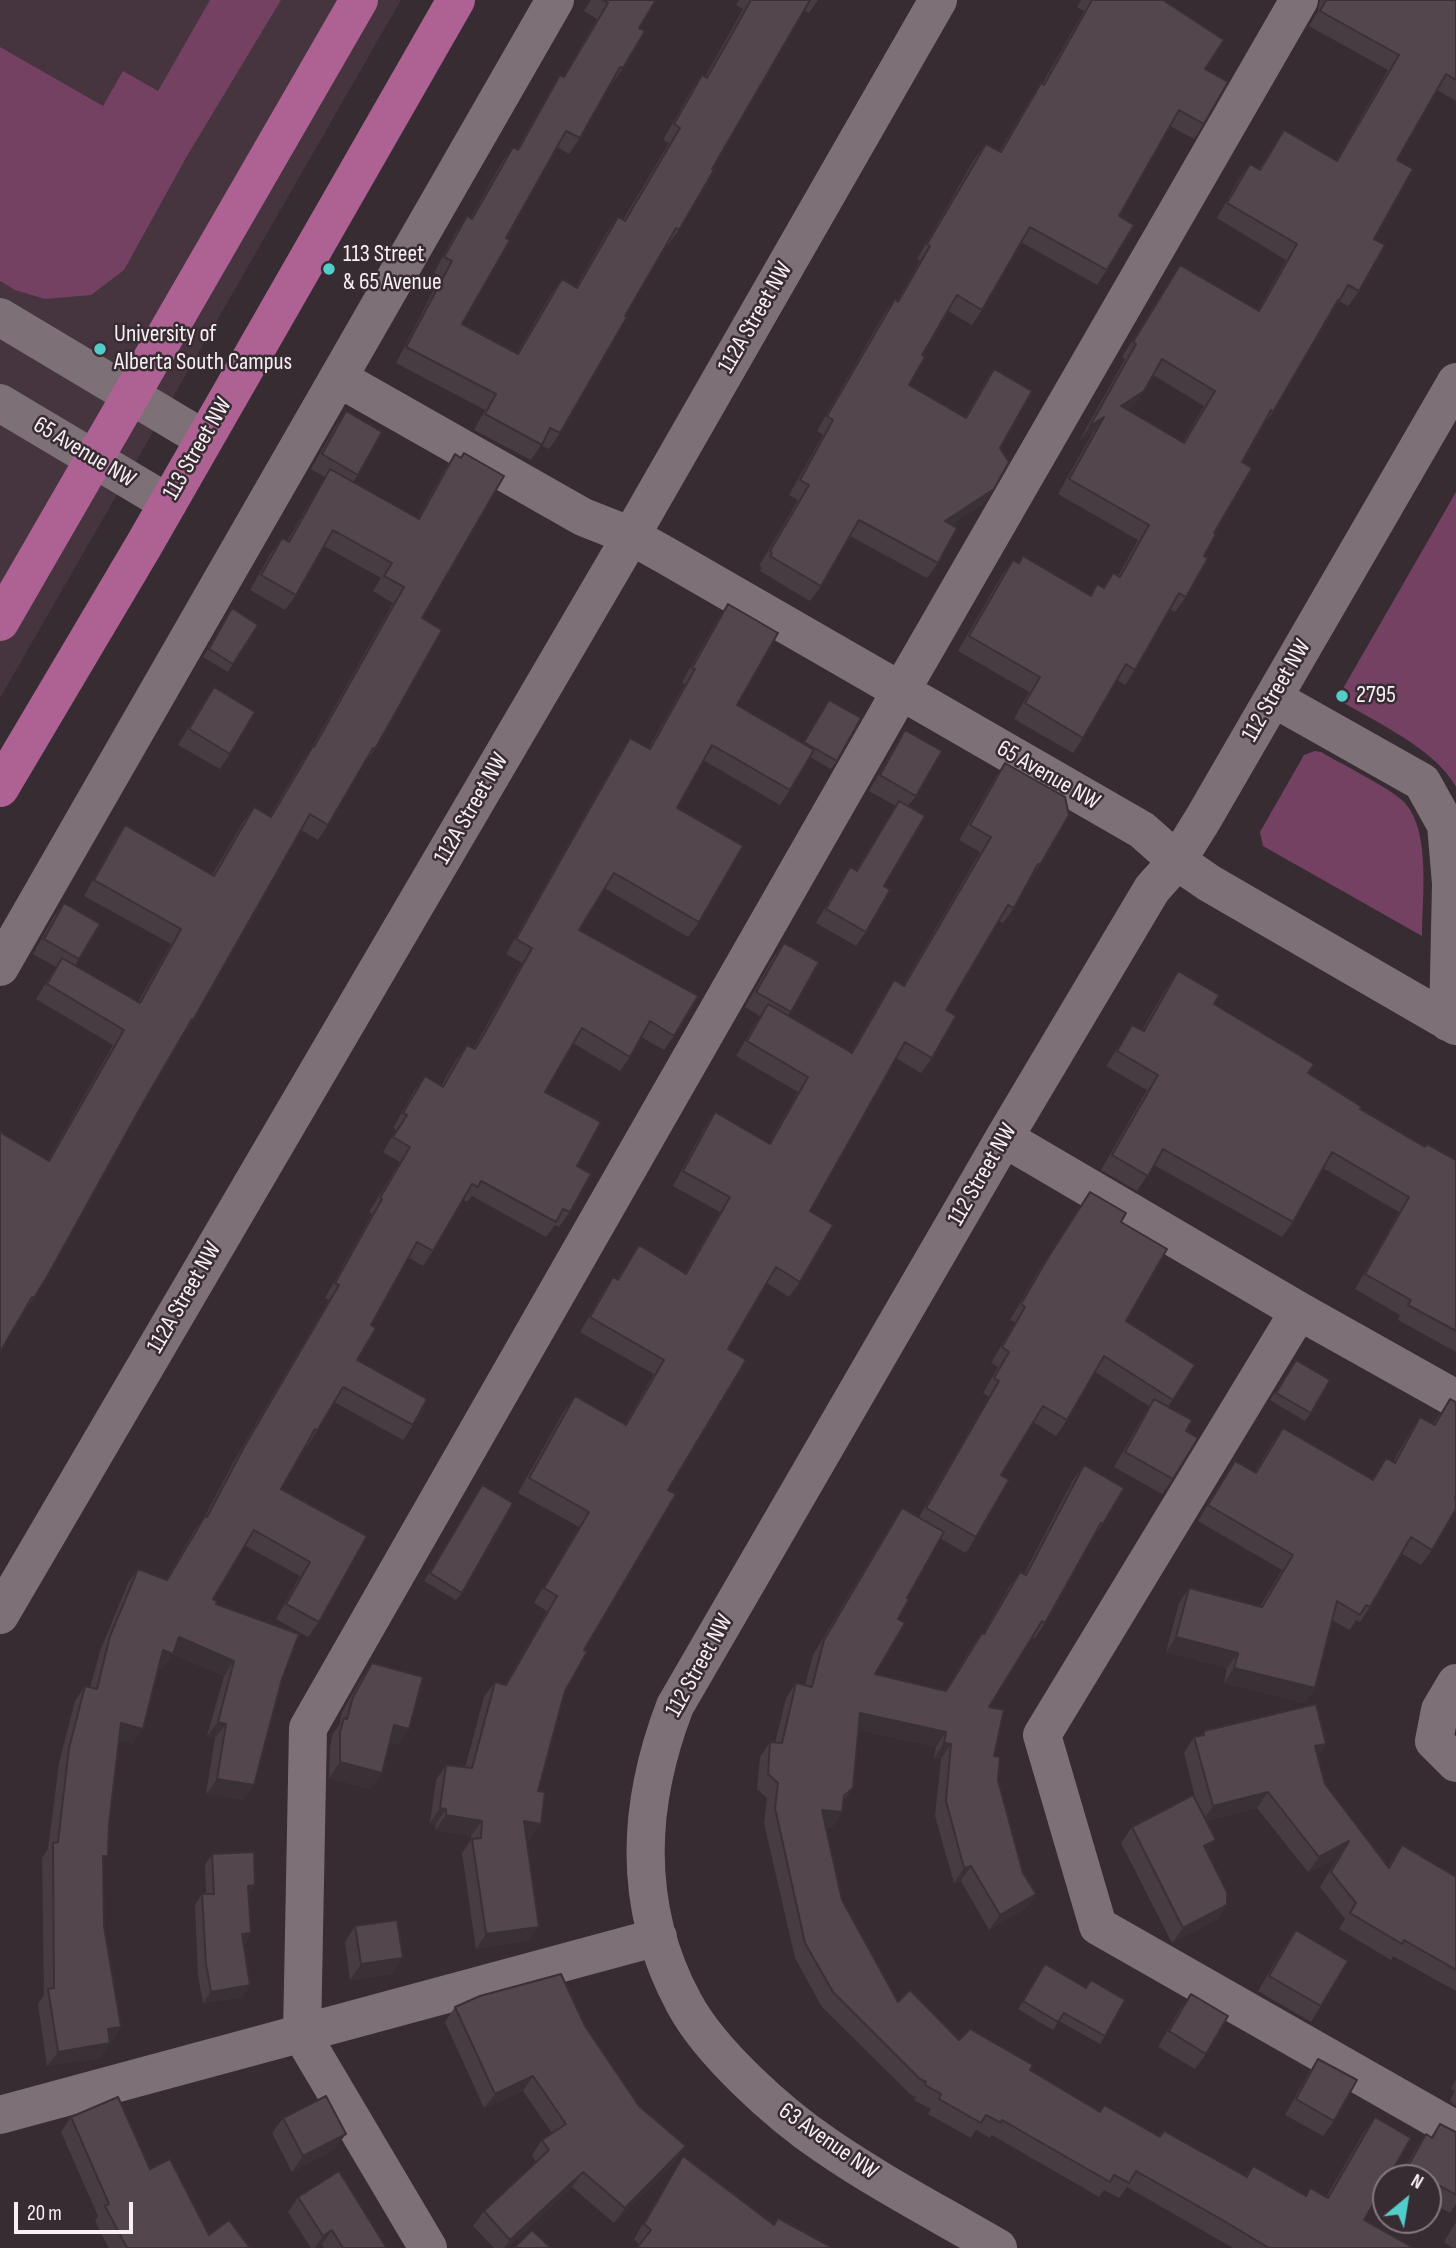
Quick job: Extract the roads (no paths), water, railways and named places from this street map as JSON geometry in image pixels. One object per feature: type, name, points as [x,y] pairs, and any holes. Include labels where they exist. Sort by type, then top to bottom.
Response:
[{"type":"main road","points":[[0,622],[359,0]]},
{"type":"main road","name":"113 Street NW","points":[[0,788],[168,503],[456,0]]},
{"type":"street","points":[[0,967],[340,379],[555,0]]},
{"type":"street","name":"112A Street NW","points":[[0,1615],[631,536],[939,0]]},
{"type":"street","points":[[428,2248],[302,2035],[308,1728],[900,691],[1299,0]]},
{"type":"street","points":[[0,317],[204,439]]},
{"type":"street","name":"65 Avenue NW","points":[[340,379],[583,517],[631,536],[1142,830],[1177,861],[1209,883],[1452,1024]]},
{"type":"street","name":"112 Street NW","points":[[685,2005],[669,1972],[657,1937],[645,1859],[646,1820],[658,1756],[675,1706],[1004,1138],[1152,889],[1177,861],[1456,382]]},
{"type":"street","name":"65 Avenue NW","points":[[0,403],[168,503]]},
{"type":"street","points":[[1273,698],[1422,782],[1446,825],[1451,884],[1452,1024]]},
{"type":"street","points":[[1004,1138],[1299,1311],[1456,1399]]},
{"type":"street","points":[[1299,1311],[1042,1735],[1098,1926],[1456,2130]]},
{"type":"street","points":[[1445,1752],[1440,1710],[1456,1683]]},
{"type":"street","points":[[0,2115],[657,1937]]},
{"type":"street","name":"63 Avenue NW","points":[[685,2005],[734,2066],[792,2121],[859,2167],[998,2248]]},
{"type":"place","name":"113 Street & 65 Avenue","points":[[329,269]]},
{"type":"place","name":"University of Alberta South Campus","points":[[100,349]]},
{"type":"place","name":"2795","points":[[1342,696]]}]
